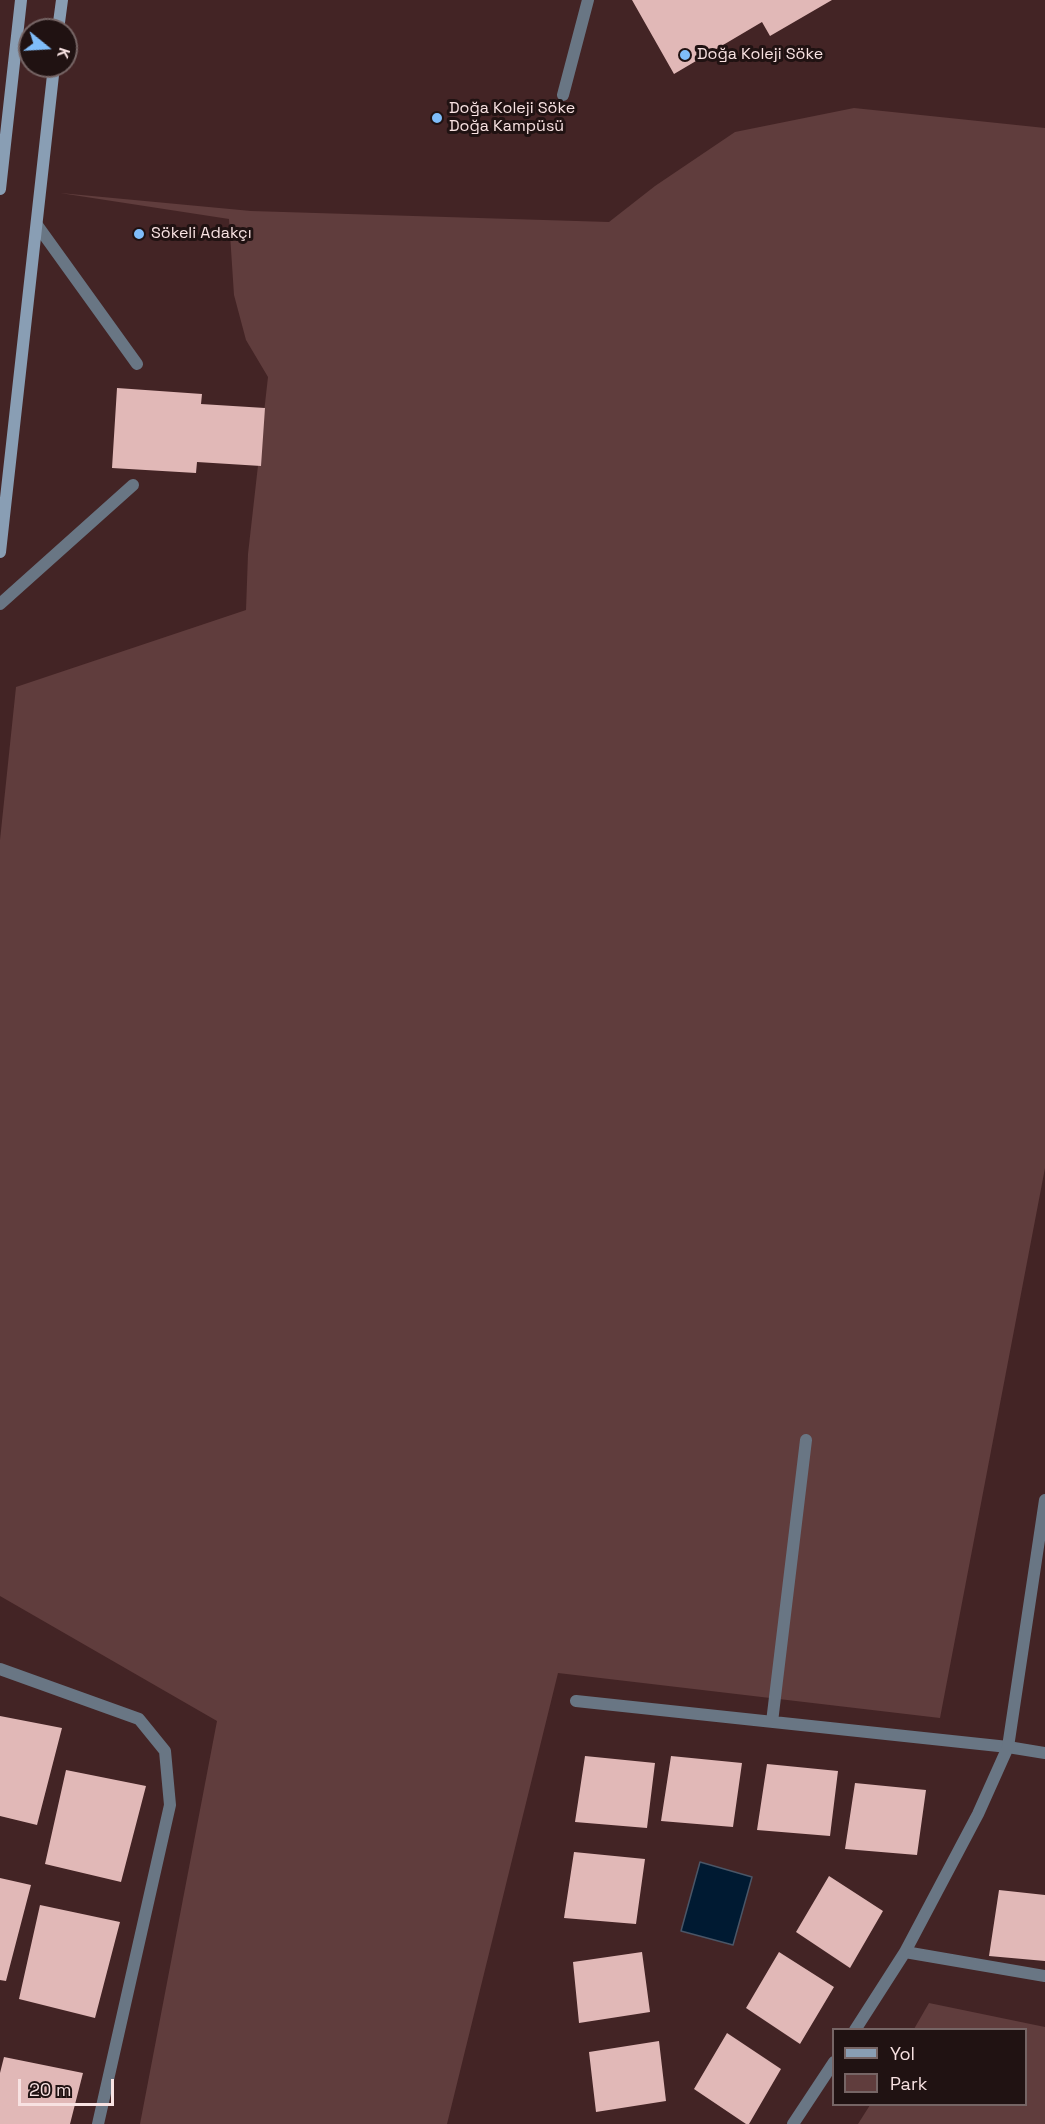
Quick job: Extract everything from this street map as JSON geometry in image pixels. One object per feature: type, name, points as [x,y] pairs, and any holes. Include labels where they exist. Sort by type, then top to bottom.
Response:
[{"type":"main road","points":[[0,189],[21,0]]},
{"type":"main road","points":[[60,18],[62,0]]},
{"type":"main road","points":[[0,552],[53,78]]},
{"type":"street","points":[[563,95],[588,0]]},
{"type":"street","points":[[37,225],[137,364]]},
{"type":"street","points":[[0,604],[133,485]]},
{"type":"street","points":[[772,1722],[806,1440]]},
{"type":"street","points":[[856,2028],[905,1952],[978,1814],[1008,1747],[1045,1500]]},
{"type":"street","points":[[0,1669],[139,1719],[165,1750],[170,1804],[98,2124]]},
{"type":"street","points":[[576,1701],[1008,1747],[1045,1754]]},
{"type":"street","points":[[905,1952],[1045,1976]]},
{"type":"street","points":[[793,2124],[832,2065]]},
{"type":"green space","points":[[854,108],[1045,128],[1045,1168],[940,1718],[558,1673],[447,2124],[140,2124],[217,1721],[0,1596],[0,840],[16,687],[246,610],[248,554],[268,377],[246,340],[234,295],[229,219],[60,193],[251,211],[609,222],[655,186],[735,132]]},
{"type":"green space","points":[[929,2003],[1045,2027],[1045,2124],[858,2124],[869,2106],[1027,2106],[1027,2028],[915,2028]]},
{"type":"water","points":[[700,1862],[752,1877],[733,1945],[681,1931]]},
{"type":"building","name":"Doğa Koleji Söke","points":[[632,0],[832,0],[770,36],[762,22],[674,74]]},
{"type":"building","points":[[117,388],[202,394],[201,404],[265,408],[261,466],[197,462],[196,473],[112,468]]},
{"type":"building","points":[[0,1716],[62,1728],[37,1825],[0,1816]]},
{"type":"building","points":[[585,1756],[655,1763],[647,1828],[575,1822]]},
{"type":"building","points":[[671,1756],[742,1763],[733,1827],[661,1821]]},
{"type":"building","points":[[767,1764],[838,1771],[830,1836],[757,1830]]},
{"type":"building","points":[[66,1770],[146,1786],[121,1882],[45,1864]]},
{"type":"building","points":[[855,1783],[926,1790],[917,1855],[845,1849]]},
{"type":"building","points":[[574,1852],[645,1859],[636,1924],[564,1918]]},
{"type":"building","points":[[829,1876],[883,1911],[850,1968],[796,1932]]},
{"type":"building","points":[[0,1878],[31,1885],[6,1981],[0,1980]]},
{"type":"building","points":[[999,1890],[1045,1895],[1045,1961],[989,1956]]},
{"type":"building","points":[[40,1905],[120,1922],[95,2018],[19,1999]]},
{"type":"building","points":[[642,1952],[650,2012],[579,2023],[573,1962]]},
{"type":"building","points":[[779,1952],[834,1987],[800,2044],[746,2008]]},
{"type":"building","points":[[727,2033],[781,2069],[749,2124],[694,2089]]},
{"type":"building","points":[[659,2041],[666,2101],[596,2112],[589,2052]]},
{"type":"building","points":[[4,2057],[83,2073],[70,2124],[0,2124],[0,2073]]},
{"type":"place","name":"Doğa Koleji Söke","points":[[685,55]]},
{"type":"place","name":"Doğa Koleji Söke Doğa Kampüsü","points":[[437,118]]},
{"type":"place","name":"Sökeli Adakçı","points":[[139,234]]}]
